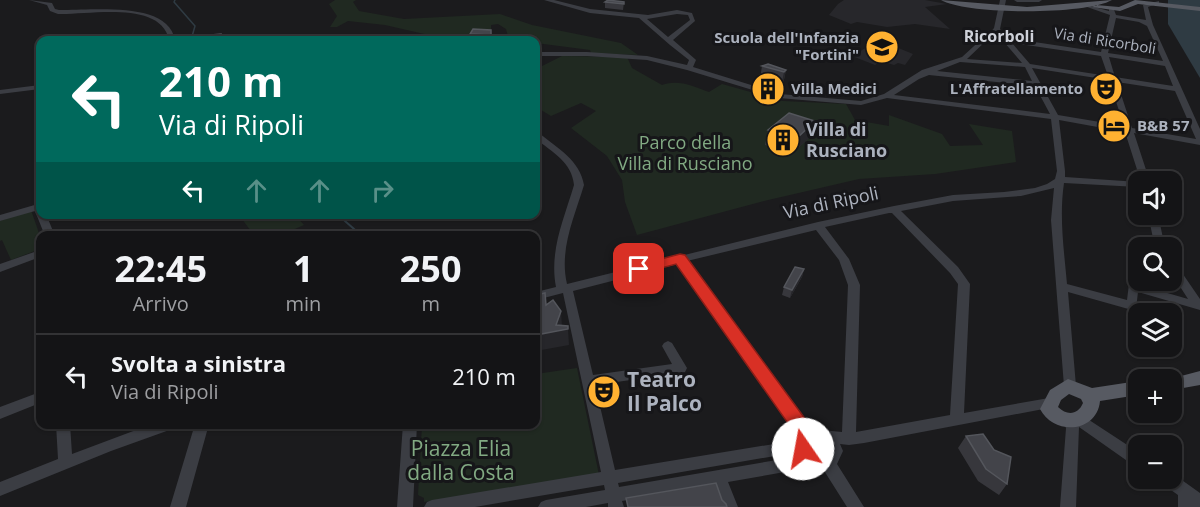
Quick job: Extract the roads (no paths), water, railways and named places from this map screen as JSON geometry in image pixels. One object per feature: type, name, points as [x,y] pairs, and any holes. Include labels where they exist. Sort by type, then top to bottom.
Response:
[{"type":"main road","points":[[945,0],[1047,10],[1089,6],[1122,9],[1140,1],[1158,1],[1200,9]]},
{"type":"main road","points":[[1076,7],[1111,8]]},
{"type":"main road","points":[[1182,381],[1200,378]]},
{"type":"main road","points":[[1087,393],[1092,404],[1075,421],[1053,415],[1049,409],[1049,403],[1060,390],[1070,386],[1092,395],[1128,390]]},
{"type":"street","points":[[32,0],[50,4],[54,11],[62,13],[126,8],[144,11],[163,22],[171,36]]},
{"type":"street","points":[[547,0],[590,11],[656,17],[677,12],[690,14],[693,20],[672,36],[672,44]]},
{"type":"street","points":[[584,7],[592,0]]},
{"type":"street","points":[[1011,0],[1002,5],[997,29],[1002,39],[1028,65],[1055,117],[1060,180],[1055,211],[1070,386]]},
{"type":"street","points":[[1017,0],[1039,0]]},
{"type":"street","points":[[1158,1],[1145,6],[1150,25],[1200,140]]},
{"type":"street","points":[[1142,171],[1104,54],[1111,8],[1150,25]]},
{"type":"street","points":[[639,15],[672,44],[691,56],[693,60],[688,68]]},
{"type":"street","points":[[540,54],[634,56],[688,68],[779,96],[852,103],[887,96],[925,72],[958,60],[972,52],[987,38],[1002,39]]},
{"type":"street","name":"Via di Ricorboli","points":[[1002,39],[1166,64]]},
{"type":"street","points":[[958,60],[1028,65],[1177,88]]},
{"type":"street","points":[[925,72],[935,75],[1038,84]]},
{"type":"street","points":[[0,92],[36,88]]},
{"type":"street","points":[[887,96],[1055,117],[1200,140]]},
{"type":"street","points":[[540,138],[571,164],[579,177],[577,194],[558,255],[558,273],[565,289],[588,381],[615,502]]},
{"type":"street","name":"Via di Ripoli","points":[[540,295],[818,225],[957,197],[1036,191],[1050,188],[1060,180],[1128,183]]},
{"type":"street","points":[[894,209],[954,270],[964,284],[957,420]]},
{"type":"street","points":[[0,219],[36,212]]},
{"type":"street","points":[[818,225],[843,258],[854,285],[849,439]]},
{"type":"street","points":[[0,268],[36,254]]},
{"type":"street","points":[[546,507],[615,502],[719,477],[835,457],[836,449],[830,440],[811,438],[680,258]]},
{"type":"street","points":[[1182,282],[1199,307]]},
{"type":"street","points":[[1062,287],[1132,306],[1133,287],[1199,307]]},
{"type":"street","points":[[588,381],[681,368],[668,346]]},
{"type":"street","points":[[0,413],[36,399]]},
{"type":"street","points":[[432,507],[795,447],[811,438],[849,439],[1049,403]]},
{"type":"street","points":[[1068,507],[1075,421],[1128,454]]},
{"type":"street","points":[[63,429],[65,462]]},
{"type":"street","points":[[0,489],[65,462],[156,429]]},
{"type":"street","points":[[178,507],[201,429]]},
{"type":"street","points":[[405,507],[410,429]]},
{"type":"street","points":[[811,438],[805,453],[820,461],[856,507]]},
{"type":"street","points":[[719,477],[730,507]]},
{"type":"street","points":[[1185,499],[1200,502]]},
{"type":"waterway","points":[[175,0],[174,2],[195,26],[192,36]]},
{"type":"waterway","points":[[343,219],[356,231]]},
{"type":"place","name":"Scuola dell'Infanzia \"Fortini\"","points":[[882,47]]},
{"type":"place","name":"Villa Medici","points":[[768,89]]},
{"type":"place","name":"L'Affratellamento","points":[[1106,89]]},
{"type":"place","name":"B&B 57","points":[[1114,126]]},
{"type":"place","name":"Villa di Rusciano","points":[[783,140]]},
{"type":"place","name":"Teatro Il Palco","points":[[604,392]]},
{"type":"district","name":"Ricorboli","points":[[999,36]]},
{"type":"park label","name":"Parco della Villa di Rusciano","points":[[685,153]]},
{"type":"park label","name":"Piazza Elia dalla Costa","points":[[461,461]]}]
